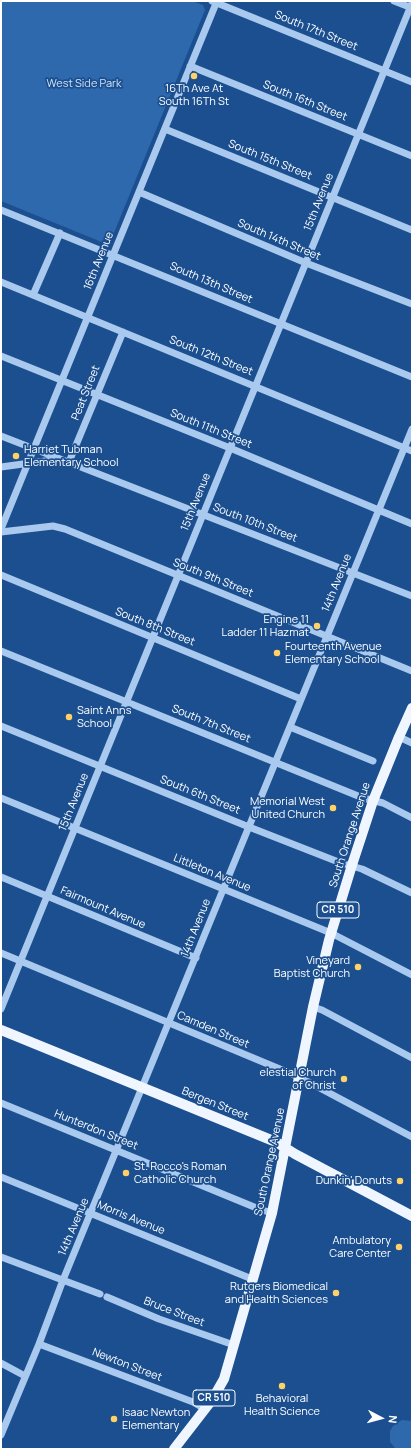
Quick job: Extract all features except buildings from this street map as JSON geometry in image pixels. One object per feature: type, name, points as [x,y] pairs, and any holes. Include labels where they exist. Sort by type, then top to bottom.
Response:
[{"type":"main road","name":"South Orange Avenue","points":[[174,1449],[221,1386],[234,1346],[272,1213],[313,1007],[331,933],[373,801],[412,708]]},
{"type":"main road","name":"Bergen Street","points":[[1,1030],[266,1138],[412,1216]]},
{"type":"street","points":[[394,1],[411,6]]},
{"type":"street","name":"16th Avenue","points":[[1,531],[165,129],[215,2]]},
{"type":"street","name":"South 17th Street","points":[[215,2],[412,82]]},
{"type":"street","name":"15th Avenue","points":[[1,1009],[411,6]]},
{"type":"street","name":"South 16th Street","points":[[190,66],[412,156]]},
{"type":"street","name":"South 15th Street","points":[[165,129],[412,230]]},
{"type":"street","name":"South 14th Street","points":[[139,192],[306,263],[412,304]]},
{"type":"street","name":"South 13th Street","points":[[1,210],[412,377]]},
{"type":"street","points":[[33,295],[60,233]]},
{"type":"street","name":"South 12th Street","points":[[1,282],[412,451]]},
{"type":"street","name":"Peat Street","points":[[69,462],[123,332]]},
{"type":"street","name":"South 11th Street","points":[[1,356],[230,448],[412,524]]},
{"type":"street","name":"14th Avenue","points":[[1,1435],[4,1421],[39,1344],[63,1280],[170,1023],[275,762],[412,429]]},
{"type":"street","name":"South 10th Street","points":[[1,436],[412,596]]},
{"type":"street","points":[[1,467],[61,459]]},
{"type":"street","name":"South 9th Street","points":[[1,531],[53,526],[65,529],[412,671]]},
{"type":"street","name":"South 8th Street","points":[[1,575],[301,700]]},
{"type":"street","name":"South 7th Street","points":[[1,650],[363,798],[383,803],[412,818]]},
{"type":"street","name":"South 6th Street","points":[[1,726],[249,827],[341,863],[362,869],[412,894]]},
{"type":"street","points":[[290,727],[373,761]]},
{"type":"street","points":[[399,737],[412,743]]},
{"type":"street","name":"Littleton Avenue","points":[[1,798],[331,933],[412,975]]},
{"type":"street","name":"Fairmount Avenue","points":[[1,877],[196,958]]},
{"type":"street","name":"Camden Street","points":[[1,953],[299,1077],[412,1137]]},
{"type":"street","points":[[313,1007],[322,1010],[412,1058]]},
{"type":"street","name":"Hunterdon Street","points":[[1,1103],[272,1213]]},
{"type":"street","name":"Morris Avenue","points":[[1,1177],[252,1279]]},
{"type":"street","points":[[1,1257],[100,1294]]},
{"type":"street","name":"Bruce Street","points":[[107,1297],[159,1319],[234,1346]]},
{"type":"street","name":"Newton Street","points":[[39,1344],[194,1402],[205,1409]]},
{"type":"street","points":[[1,1363],[25,1376]]},
{"type":"green space","name":"West Side Park","points":[[1,1],[192,1],[203,5],[205,10],[109,245],[1,201]]},
{"type":"green space","points":[[402,1420],[412,1421],[412,1449],[396,1449],[390,1442],[390,1431],[393,1426]]},
{"type":"place","name":"16Th Ave At South 16Th St","points":[[194,76]]},
{"type":"place","name":"Harriet Tubman Elementary School","points":[[16,456]]},
{"type":"place","name":"Engine 11 Ladder 11 Hazmat","points":[[317,626]]},
{"type":"place","name":"Fourteenth Avenue Elementary School","points":[[277,653]]},
{"type":"place","name":"Saint Anns School","points":[[69,717]]},
{"type":"place","name":"Memorial West United Church","points":[[333,808]]},
{"type":"place","name":"Vineyard Baptist Church","points":[[358,967]]},
{"type":"place","name":"elestial Church of Christ","points":[[344,1079]]},
{"type":"place","name":"St. Rocco's Roman Catholic Church","points":[[126,1173]]},
{"type":"place","name":"Dunkin' Donuts","points":[[400,1181]]},
{"type":"place","name":"Ambulatory Care Center","points":[[399,1247]]},
{"type":"place","name":"Rutgers Biomedical and Health Sciences","points":[[336,1293]]},
{"type":"place","name":"Behavioral Health Science","points":[[282,1386]]},
{"type":"place","name":"Isaac Newton Elementary","points":[[114,1419]]}]
